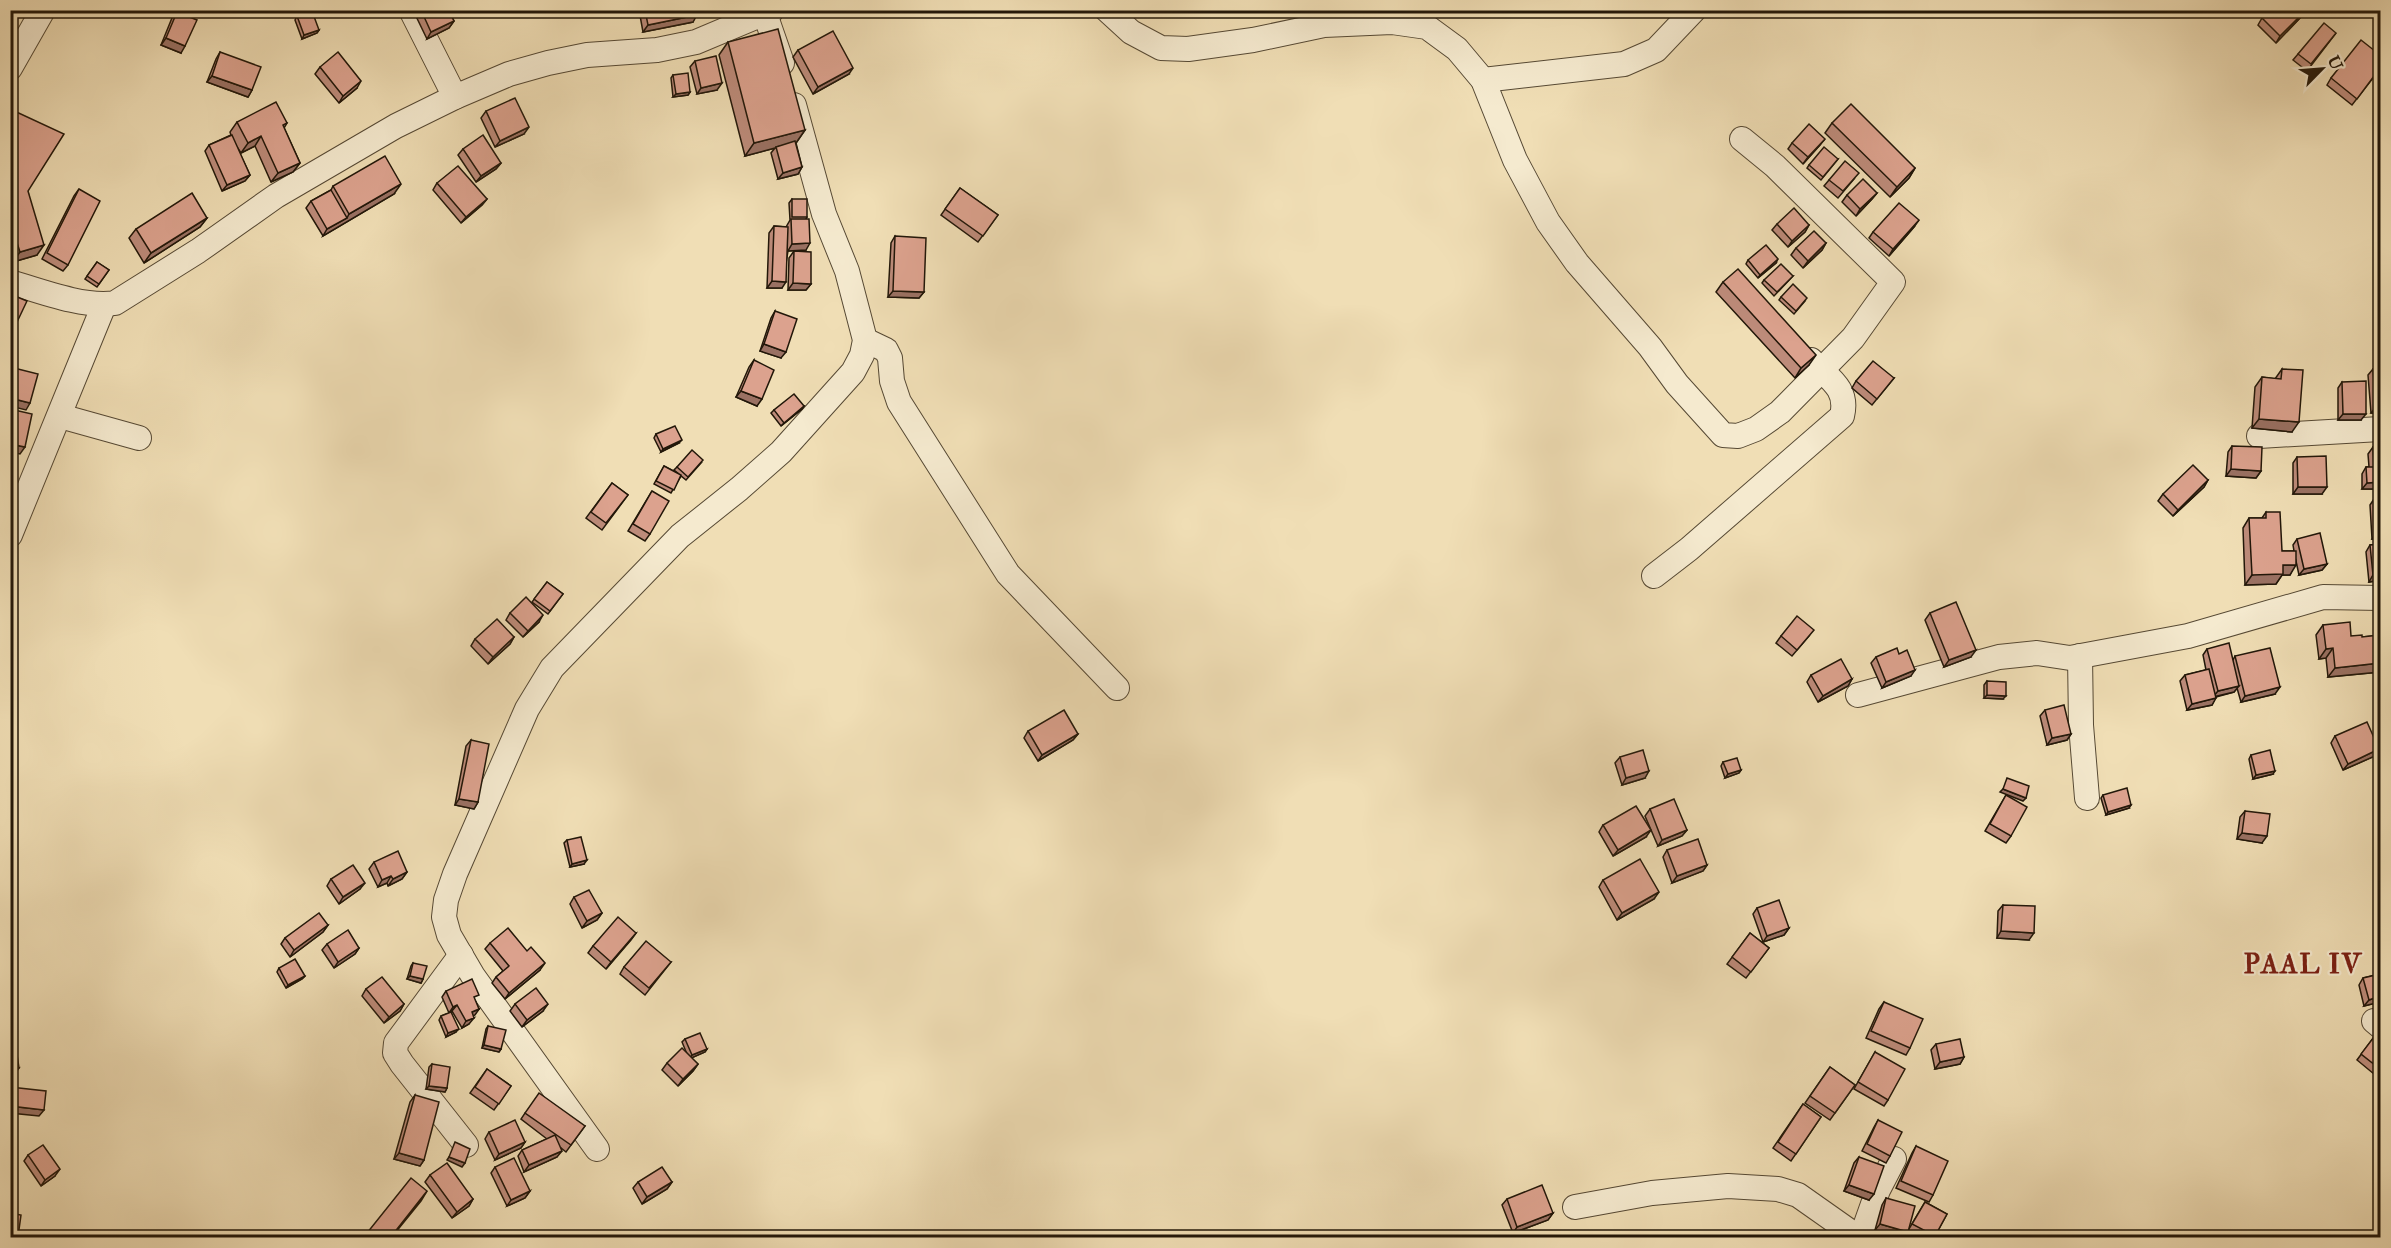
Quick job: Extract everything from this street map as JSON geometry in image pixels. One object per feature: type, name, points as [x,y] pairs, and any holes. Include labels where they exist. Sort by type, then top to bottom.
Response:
[{"type":"street","points":[[10,68],[43,10]]},
{"type":"street","points":[[411,10],[455,97]]},
{"type":"street","points":[[1107,10],[1131,32],[1161,48],[1188,49],[1253,40],[1324,25],[1392,22],[1427,27],[1457,49],[1484,80],[1515,160],[1548,222],[1577,263],[1650,347],[1677,384],[1723,435],[1738,436],[1756,429],[1780,412],[1853,338],[1893,282],[1775,166],[1742,139]]},
{"type":"street","points":[[1484,80],[1624,64],[1656,50],[1694,10]]},
{"type":"street","points":[[10,282],[66,298],[104,305],[115,303],[198,251],[276,196],[396,126],[455,97],[509,74],[548,63],[587,55],[657,50],[696,42],[769,12],[824,214],[847,271],[865,340],[862,355],[853,372],[781,452],[740,489],[680,536],[552,668],[527,709],[454,874],[446,900],[444,917],[449,935],[473,976],[597,1149]]},
{"type":"street","points":[[10,535],[104,305]]},
{"type":"street","points":[[865,340],[886,350],[890,358],[892,381],[899,402],[1008,574],[1117,688]]},
{"type":"street","points":[[1654,576],[1689,549],[1842,416],[1845,400],[1838,387],[1797,344]]},
{"type":"street","points":[[60,416],[139,438]]},
{"type":"street","points":[[2259,436],[2380,429]]},
{"type":"street","points":[[1858,695],[1999,657],[2037,653],[2070,658],[2188,636],[2323,597],[2380,598]]},
{"type":"street","points":[[2080,656],[2081,725],[2087,798]]},
{"type":"street","points":[[461,956],[396,1043],[395,1053],[466,1145]]},
{"type":"street","points":[[1575,1206],[1652,1193],[1728,1186],[1778,1189],[1798,1195],[1860,1238],[1878,1190],[1894,1159]]},
{"type":"building","points":[[421,10],[448,10],[454,21],[431,32]]},
{"type":"building","points":[[645,10],[696,10],[697,15],[648,25]]},
{"type":"building","points":[[2270,10],[2303,10],[2304,12],[2280,36],[2262,18]]},
{"type":"building","points":[[312,11],[319,30],[304,35],[297,16]]},
{"type":"building","points":[[177,12],[197,20],[185,46],[166,38]]},
{"type":"building","points":[[2324,23],[2336,33],[2311,64],[2298,54]]},
{"type":"building","points":[[778,29],[805,130],[754,143],[728,42]]},
{"type":"building","points":[[833,31],[853,68],[818,87],[798,50]]},
{"type":"building","points":[[2361,40],[2380,55],[2380,68],[2357,99],[2331,78]]},
{"type":"building","points":[[220,52],[261,67],[252,90],[212,76]]},
{"type":"building","points":[[338,52],[361,81],[343,96],[320,67]]},
{"type":"building","points":[[716,56],[722,83],[701,88],[695,61]]},
{"type":"building","points":[[688,73],[690,92],[676,94],[673,75]]},
{"type":"building","points":[[515,98],[529,127],[500,141],[486,111]]},
{"type":"building","points":[[276,102],[287,123],[283,125],[300,163],[278,173],[261,136],[248,143],[237,122]]},
{"type":"building","points":[[1851,104],[1915,168],[1897,187],[1832,123]]},
{"type":"building","points":[[10,109],[64,134],[28,191],[44,245],[20,252],[10,221]]},
{"type":"building","points":[[1809,124],[1825,139],[1808,157],[1792,143]]},
{"type":"building","points":[[232,135],[250,175],[227,185],[209,145]]},
{"type":"building","points":[[483,135],[501,163],[481,176],[463,149]]},
{"type":"building","points":[[795,141],[802,167],[783,173],[776,147]]},
{"type":"building","points":[[1824,147],[1838,159],[1823,177],[1809,165]]},
{"type":"building","points":[[385,156],[401,184],[349,214],[333,186]]},
{"type":"building","points":[[1845,161],[1859,173],[1843,191],[1829,180]]},
{"type":"building","points":[[458,166],[487,199],[466,217],[437,183]]},
{"type":"building","points":[[1863,179],[1877,193],[1860,209],[1847,195]]},
{"type":"building","points":[[960,188],[998,215],[983,236],[945,209]]},
{"type":"building","points":[[79,189],[100,201],[68,265],[47,253]]},
{"type":"building","points":[[331,190],[347,218],[327,229],[311,201]]},
{"type":"building","points":[[192,193],[207,218],[151,253],[136,229]]},
{"type":"building","points":[[792,199],[807,199],[807,217],[792,217]]},
{"type":"building","points":[[1899,203],[1919,220],[1893,249],[1873,232]]},
{"type":"building","points":[[1794,208],[1809,225],[1792,241],[1777,224]]},
{"type":"building","points":[[791,219],[809,219],[810,243],[792,244]]},
{"type":"building","points":[[774,226],[788,227],[786,282],[772,281]]},
{"type":"building","points":[[1814,231],[1826,243],[1808,261],[1796,248]]},
{"type":"building","points":[[895,236],[926,238],[924,292],[893,291]]},
{"type":"building","points":[[1766,245],[1778,259],[1760,275],[1748,260]]},
{"type":"building","points":[[794,251],[811,252],[811,284],[793,283]]},
{"type":"building","points":[[97,262],[109,270],[99,284],[87,276]]},
{"type":"building","points":[[1781,264],[1793,276],[1777,292],[1764,280]]},
{"type":"building","points":[[1738,269],[1816,355],[1801,368],[1723,282]]},
{"type":"building","points":[[1793,284],[1807,298],[1796,311],[1781,297]]},
{"type":"building","points":[[10,294],[27,301],[17,322],[10,319]]},
{"type":"building","points":[[775,311],[797,319],[786,352],[764,344]]},
{"type":"building","points":[[754,360],[774,370],[762,399],[741,391]]},
{"type":"building","points":[[1873,361],[1894,378],[1877,399],[1856,381]]},
{"type":"building","points":[[10,367],[38,374],[30,403],[10,398]]},
{"type":"building","points":[[2380,368],[2380,407],[2376,407],[2373,369]]},
{"type":"building","points":[[2282,369],[2303,370],[2299,422],[2259,419],[2262,377],[2281,379]]},
{"type":"building","points":[[2366,381],[2366,414],[2343,414],[2342,382]]},
{"type":"building","points":[[794,394],[804,406],[784,423],[774,410]]},
{"type":"building","points":[[10,409],[32,414],[25,447],[10,444]]},
{"type":"building","points":[[675,426],[682,440],[663,449],[656,434]]},
{"type":"building","points":[[2232,446],[2262,447],[2261,471],[2231,469]]},
{"type":"building","points":[[2373,447],[2380,447],[2380,482],[2367,483],[2366,467],[2374,467]]},
{"type":"building","points":[[692,450],[703,460],[688,477],[677,467]]},
{"type":"building","points":[[2326,456],[2327,487],[2298,487],[2297,457]]},
{"type":"building","points":[[2193,465],[2208,480],[2178,510],[2163,494]]},
{"type":"building","points":[[664,466],[681,475],[674,490],[656,481]]},
{"type":"building","points":[[612,483],[628,495],[606,523],[591,512]]},
{"type":"building","points":[[652,491],[669,501],[650,534],[633,524]]},
{"type":"building","points":[[2380,498],[2380,532],[2376,532],[2374,499]]},
{"type":"building","points":[[2266,512],[2280,512],[2282,551],[2296,551],[2296,565],[2283,565],[2283,574],[2252,575],[2249,518],[2266,518]]},
{"type":"building","points":[[2320,533],[2327,564],[2304,569],[2297,539]]},
{"type":"building","points":[[2380,544],[2380,574],[2373,575],[2370,545]]},
{"type":"building","points":[[547,582],[563,594],[550,611],[534,599]]},
{"type":"building","points":[[526,597],[543,615],[528,631],[510,613]]},
{"type":"building","points":[[1956,602],[1976,650],[1949,660],[1930,613]]},
{"type":"building","points":[[1797,616],[1814,630],[1797,650],[1781,636]]},
{"type":"building","points":[[497,619],[514,637],[493,657],[475,639]]},
{"type":"building","points":[[2350,622],[2351,636],[2380,635],[2380,663],[2335,668],[2333,648],[2326,649],[2323,625]]},
{"type":"building","points":[[2229,643],[2239,686],[2218,691],[2207,649]]},
{"type":"building","points":[[1897,648],[1899,654],[1907,650],[1915,670],[1886,682],[1876,657]]},
{"type":"building","points":[[2270,648],[2280,687],[2245,696],[2235,656]]},
{"type":"building","points":[[1841,659],[1852,679],[1823,696],[1811,675]]},
{"type":"building","points":[[2209,669],[2216,698],[2192,704],[2185,675]]},
{"type":"building","points":[[1987,681],[2006,682],[2006,696],[1987,695]]},
{"type":"building","points":[[2064,705],[2071,734],[2052,738],[2045,710]]},
{"type":"building","points":[[1064,710],[1078,734],[1042,755],[1028,731]]},
{"type":"building","points":[[2367,722],[2379,749],[2348,764],[2335,736]]},
{"type":"building","points":[[471,740],[489,744],[478,802],[459,799]]},
{"type":"building","points":[[1643,750],[1649,771],[1626,778],[1620,757]]},
{"type":"building","points":[[2270,750],[2275,771],[2256,775],[2251,755]]},
{"type":"building","points":[[1737,758],[1741,770],[1728,774],[1723,762]]},
{"type":"building","points":[[2007,778],[2029,786],[2026,798],[2003,789]]},
{"type":"building","points":[[2127,788],[2131,805],[2108,812],[2103,795]]},
{"type":"building","points":[[2006,795],[2027,807],[2011,836],[1990,824]]},
{"type":"building","points":[[1674,799],[1687,830],[1662,840],[1650,809]]},
{"type":"building","points":[[1636,806],[1651,830],[1618,850],[1603,825]]},
{"type":"building","points":[[2245,811],[2270,814],[2267,836],[2242,833]]},
{"type":"building","points":[[581,837],[587,860],[572,864],[567,840]]},
{"type":"building","points":[[1698,839],[1707,865],[1677,876],[1667,850]]},
{"type":"building","points":[[398,851],[407,872],[393,879],[391,876],[382,880],[374,862]]},
{"type":"building","points":[[1640,859],[1659,892],[1622,913],[1603,880]]},
{"type":"building","points":[[353,865],[365,883],[343,897],[331,879]]},
{"type":"building","points":[[589,890],[602,913],[587,921],[574,897]]},
{"type":"building","points":[[1779,900],[1789,928],[1767,936],[1757,908]]},
{"type":"building","points":[[2003,905],[2035,906],[2034,933],[2001,931]]},
{"type":"building","points":[[319,913],[328,925],[294,950],[285,938]]},
{"type":"building","points":[[618,917],[636,933],[611,962],[593,946]]},
{"type":"building","points":[[508,928],[527,951],[531,947],[545,963],[509,993],[496,977],[509,966],[490,943]]},
{"type":"building","points":[[348,930],[359,948],[338,962],[327,944]]},
{"type":"building","points":[[1750,933],[1769,948],[1751,972],[1732,957]]},
{"type":"building","points":[[646,941],[671,962],[649,988],[624,967]]},
{"type":"building","points":[[295,959],[305,976],[288,985],[279,968]]},
{"type":"building","points":[[413,963],[427,966],[423,979],[410,976]]},
{"type":"building","points":[[2380,974],[2380,996],[2369,1000],[2363,978]]},
{"type":"building","points":[[382,977],[404,1004],[389,1017],[366,989]]},
{"type":"building","points":[[472,979],[479,995],[474,997],[479,1009],[472,1012],[474,1018],[466,1021],[457,1005],[453,1007],[446,991]]},
{"type":"building","points":[[536,988],[548,1004],[527,1020],[515,1004]]},
{"type":"building","points":[[1884,1002],[1923,1019],[1910,1048],[1871,1031]]},
{"type":"building","points":[[451,1012],[459,1029],[448,1033],[441,1016]]},
{"type":"building","points":[[488,1026],[506,1030],[501,1049],[484,1045]]},
{"type":"building","points":[[2380,1029],[2380,1069],[2361,1054]]},
{"type":"building","points":[[700,1033],[707,1049],[692,1055],[685,1039]]},
{"type":"building","points":[[1960,1039],[1964,1057],[1940,1062],[1936,1044]]},
{"type":"building","points":[[16,1048],[19,1068],[10,1070],[10,1049]]},
{"type":"building","points":[[682,1048],[698,1064],[683,1079],[667,1063]]},
{"type":"building","points":[[1875,1052],[1905,1069],[1888,1100],[1858,1082]]},
{"type":"building","points":[[432,1064],[450,1067],[447,1088],[429,1086]]},
{"type":"building","points":[[1830,1067],[1855,1085],[1835,1113],[1810,1096]]},
{"type":"building","points":[[487,1069],[511,1086],[499,1104],[475,1087]]},
{"type":"building","points":[[10,1087],[46,1091],[44,1110],[10,1106]]},
{"type":"building","points":[[539,1093],[585,1126],[571,1145],[525,1113]]},
{"type":"building","points":[[415,1095],[439,1102],[424,1160],[399,1153]]},
{"type":"building","points":[[1803,1104],[1821,1117],[1796,1154],[1778,1142]]},
{"type":"building","points":[[515,1120],[525,1142],[499,1154],[489,1132]]},
{"type":"building","points":[[1878,1120],[1902,1132],[1890,1156],[1867,1144]]},
{"type":"building","points":[[555,1135],[562,1151],[529,1165],[522,1150]]},
{"type":"building","points":[[455,1142],[470,1149],[465,1163],[449,1157]]},
{"type":"building","points":[[43,1145],[60,1169],[45,1180],[28,1155]]},
{"type":"building","points":[[1916,1146],[1948,1161],[1933,1195],[1901,1181]]},
{"type":"building","points":[[1859,1157],[1884,1166],[1874,1194],[1849,1185]]},
{"type":"building","points":[[514,1158],[530,1191],[511,1200],[495,1167]]},
{"type":"building","points":[[447,1163],[473,1199],[457,1212],[430,1175]]},
{"type":"building","points":[[662,1167],[672,1182],[647,1197],[638,1182]]},
{"type":"building","points":[[411,1178],[427,1191],[390,1238],[363,1238]]},
{"type":"building","points":[[1542,1185],[1553,1213],[1517,1227],[1507,1199]]},
{"type":"building","points":[[1886,1198],[1915,1206],[1908,1232],[1880,1224]]},
{"type":"building","points":[[1925,1202],[1947,1214],[1935,1236],[1912,1224]]},
{"type":"building","points":[[10,1213],[21,1215],[18,1237],[10,1236]]},
{"type":"district","name":"PAAL IV","points":[[2303,963]]}]
